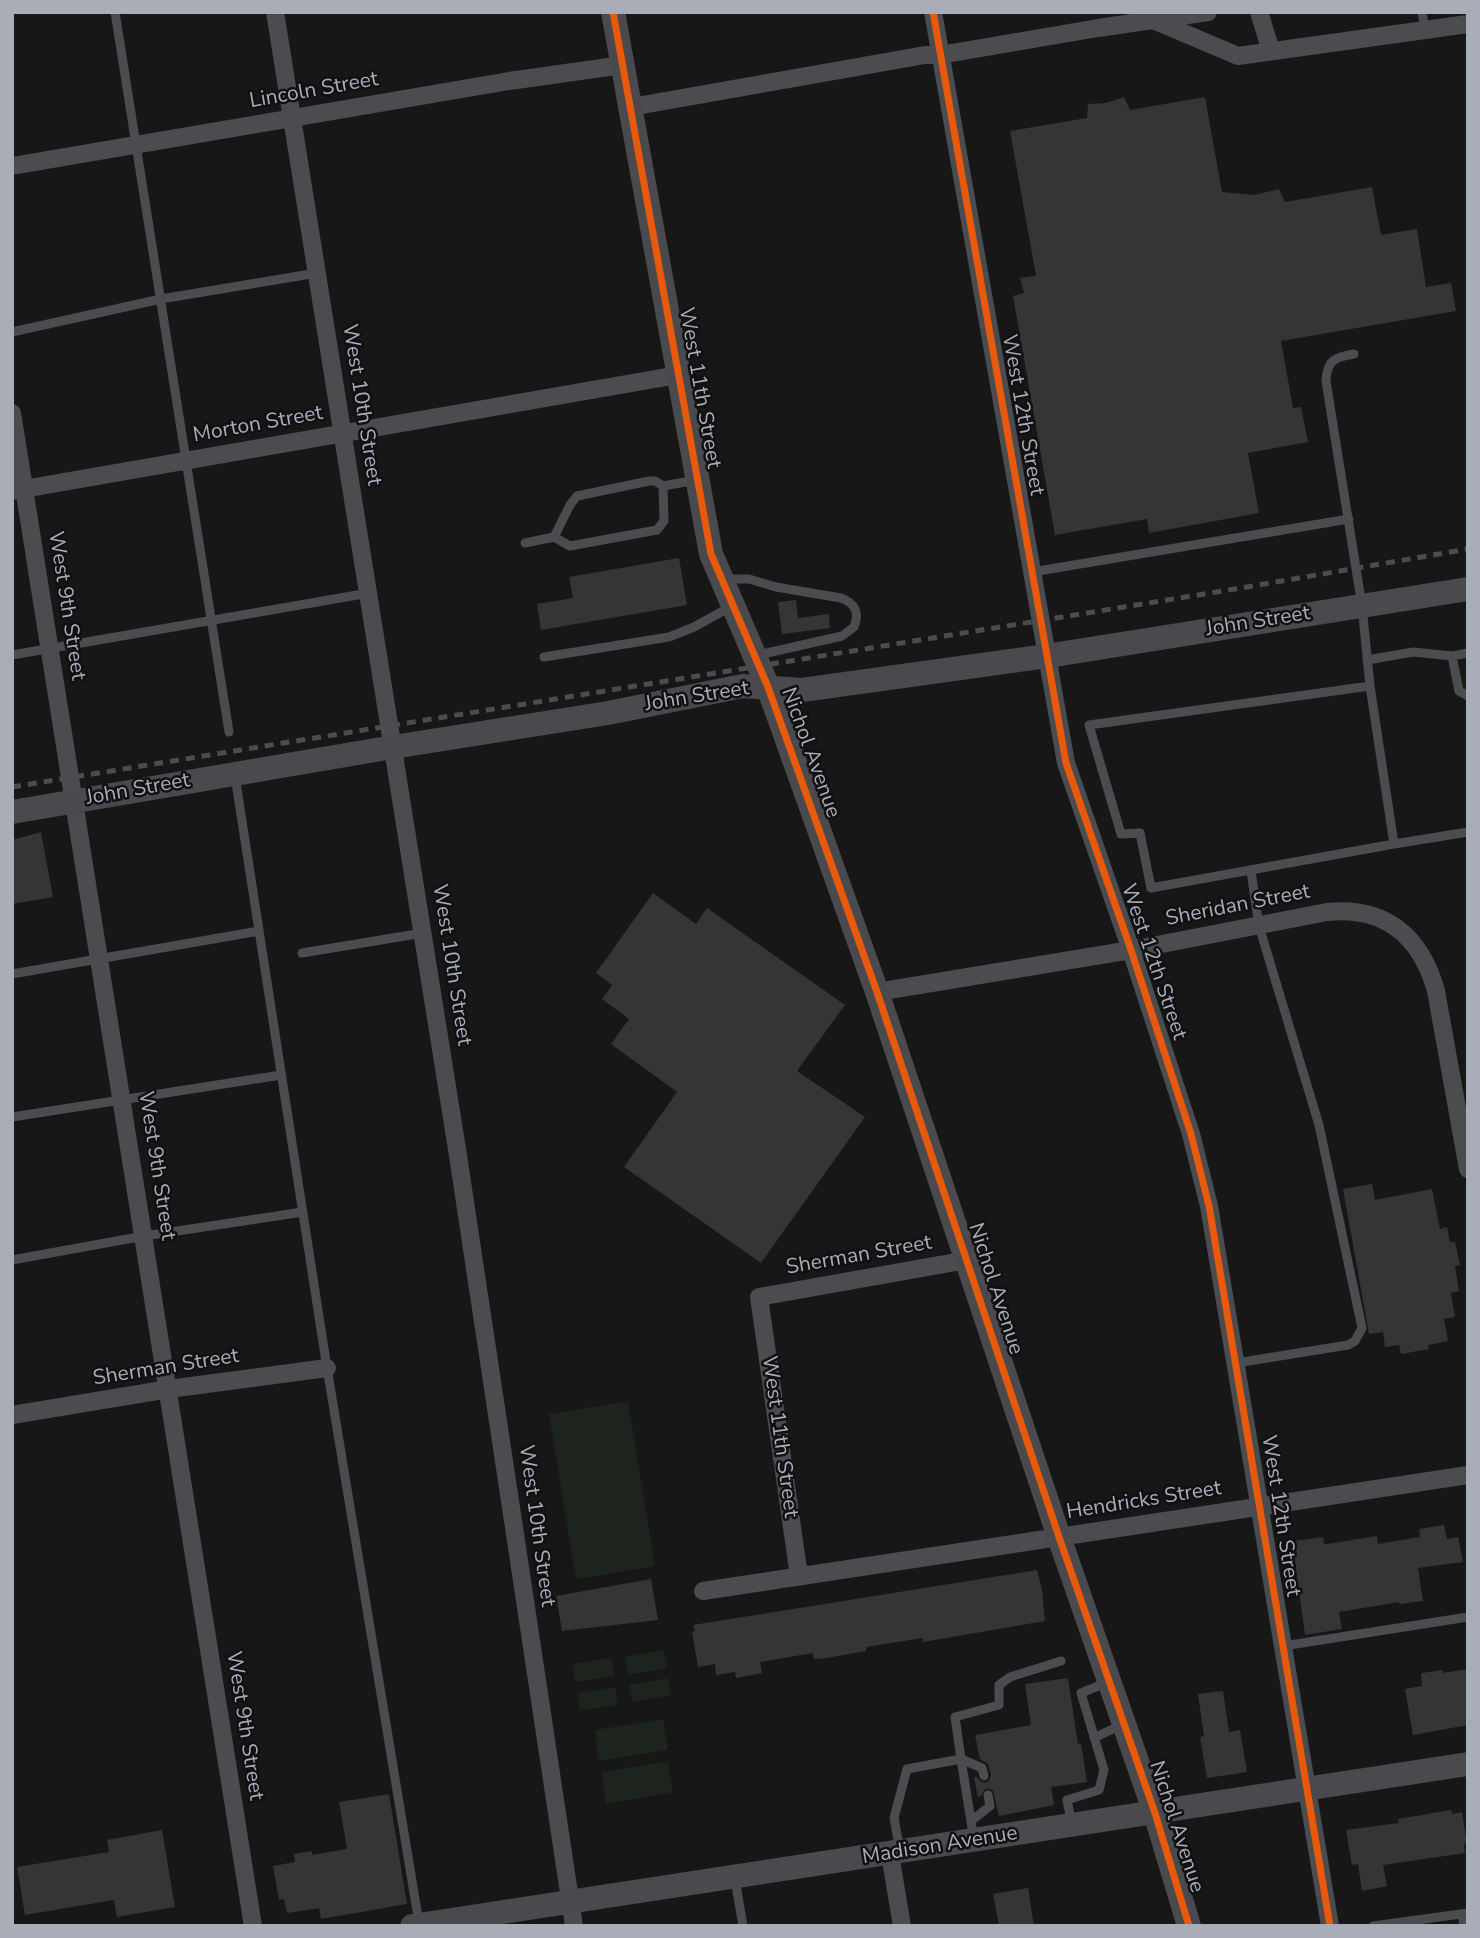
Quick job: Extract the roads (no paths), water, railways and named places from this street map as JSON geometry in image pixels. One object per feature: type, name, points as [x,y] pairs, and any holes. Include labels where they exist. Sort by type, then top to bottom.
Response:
[{"type":"street","name":"West 10th Street","points":[[275,12],[423,933],[574,1926]]},
{"type":"street","points":[[613,12],[623,65]]},
{"type":"street","name":"West 12th Street","points":[[933,12],[1066,763],[1191,1135],[1209,1206],[1330,1926]]},
{"type":"street","points":[[631,107],[925,55],[940,55],[1098,27],[1208,12]]},
{"type":"street","points":[[1259,12],[1271,51]]},
{"type":"street","points":[[1153,20],[1238,56],[1424,21],[1468,24]]},
{"type":"street","name":"Lincoln Street","points":[[12,166],[497,83],[623,65]]},
{"type":"street","name":"West 11th Street","points":[[623,65],[711,554],[761,670]]},
{"type":"street","name":"Morton Street","points":[[18,490],[678,375]]},
{"type":"street","name":"West 9th Street","points":[[12,413],[18,490],[50,649],[253,1926]]},
{"type":"street","name":"John Street","points":[[12,812],[608,713],[743,686],[761,670],[802,690],[1047,656],[1468,589]]},
{"type":"street","name":"Nichol Avenue","points":[[761,670],[877,992],[1059,1537],[1155,1813],[1189,1926]]},
{"type":"street","name":"Sheridan Street","points":[[877,992],[1131,950],[1336,911],[1354,911],[1377,917],[1397,928],[1422,953],[1430,968],[1464,1129]]},
{"type":"street","points":[[1464,1129],[1468,1169]]},
{"type":"street","name":"Sherman Street","points":[[759,1297],[967,1260]]},
{"type":"street","name":"West 11th Street","points":[[759,1297],[799,1576]]},
{"type":"street","name":"Sherman Street","points":[[12,1415],[169,1389],[327,1368]]},
{"type":"street","name":"Hendricks Street","points":[[703,1591],[1468,1475]]},
{"type":"street","name":"Madison Avenue","points":[[417,1925],[895,1854],[973,1831],[1072,1826],[1468,1764]]},
{"type":"street","points":[[895,1854],[902,1926]]},
{"type":"lane","points":[[115,12],[229,732]]},
{"type":"lane","points":[[12,332],[161,299],[317,273]]},
{"type":"lane","points":[[1354,354],[1334,359],[1327,368],[1326,381],[1362,606],[1370,685],[1394,844]]},
{"type":"lane","points":[[554,537],[577,496],[649,481],[663,486],[698,480]]},
{"type":"lane","points":[[525,543],[554,537],[570,546],[657,530],[664,521],[663,486]]},
{"type":"lane","points":[[1032,572],[1349,519]]},
{"type":"lane","points":[[722,579],[749,579],[776,587],[841,598],[855,607],[855,627],[842,636],[761,670]]},
{"type":"lane","points":[[12,655],[369,593]]},
{"type":"lane","points":[[544,657],[668,637],[734,606]]},
{"type":"lane","points":[[1367,660],[1413,652],[1452,656],[1468,653]]},
{"type":"lane","points":[[1452,656],[1459,691],[1468,696]]},
{"type":"lane","points":[[1370,685],[1089,725],[1121,834],[1140,832],[1151,888],[1468,832]]},
{"type":"lane","points":[[234,774],[417,1925]]},
{"type":"lane","points":[[1236,1363],[1348,1345],[1355,1341],[1362,1328],[1319,1125],[1259,926],[1251,871]]},
{"type":"lane","points":[[12,974],[259,930]]},
{"type":"lane","points":[[302,953],[423,933]]},
{"type":"lane","points":[[12,1117],[281,1075]]},
{"type":"lane","points":[[12,1260],[144,1236],[303,1212]]},
{"type":"lane","points":[[1283,1646],[1468,1617]]},
{"type":"lane","points":[[973,1831],[955,1717],[999,1705],[999,1685],[1010,1677],[1061,1661]]},
{"type":"lane","points":[[1072,1826],[1067,1800],[1099,1790],[1104,1770],[1081,1693],[1110,1682]]},
{"type":"lane","points":[[1094,1738],[1124,1724]]},
{"type":"lane","points":[[895,1854],[894,1818],[907,1769],[961,1759],[982,1768],[984,1776]]},
{"type":"lane","points":[[973,1831],[990,1806],[988,1795]]},
{"type":"lane","points":[[735,1877],[743,1926]]},
{"type":"lane","points":[[1373,1926],[1465,1914],[1464,1926]]},
{"type":"railway","points":[[12,787],[1468,549]]}]
